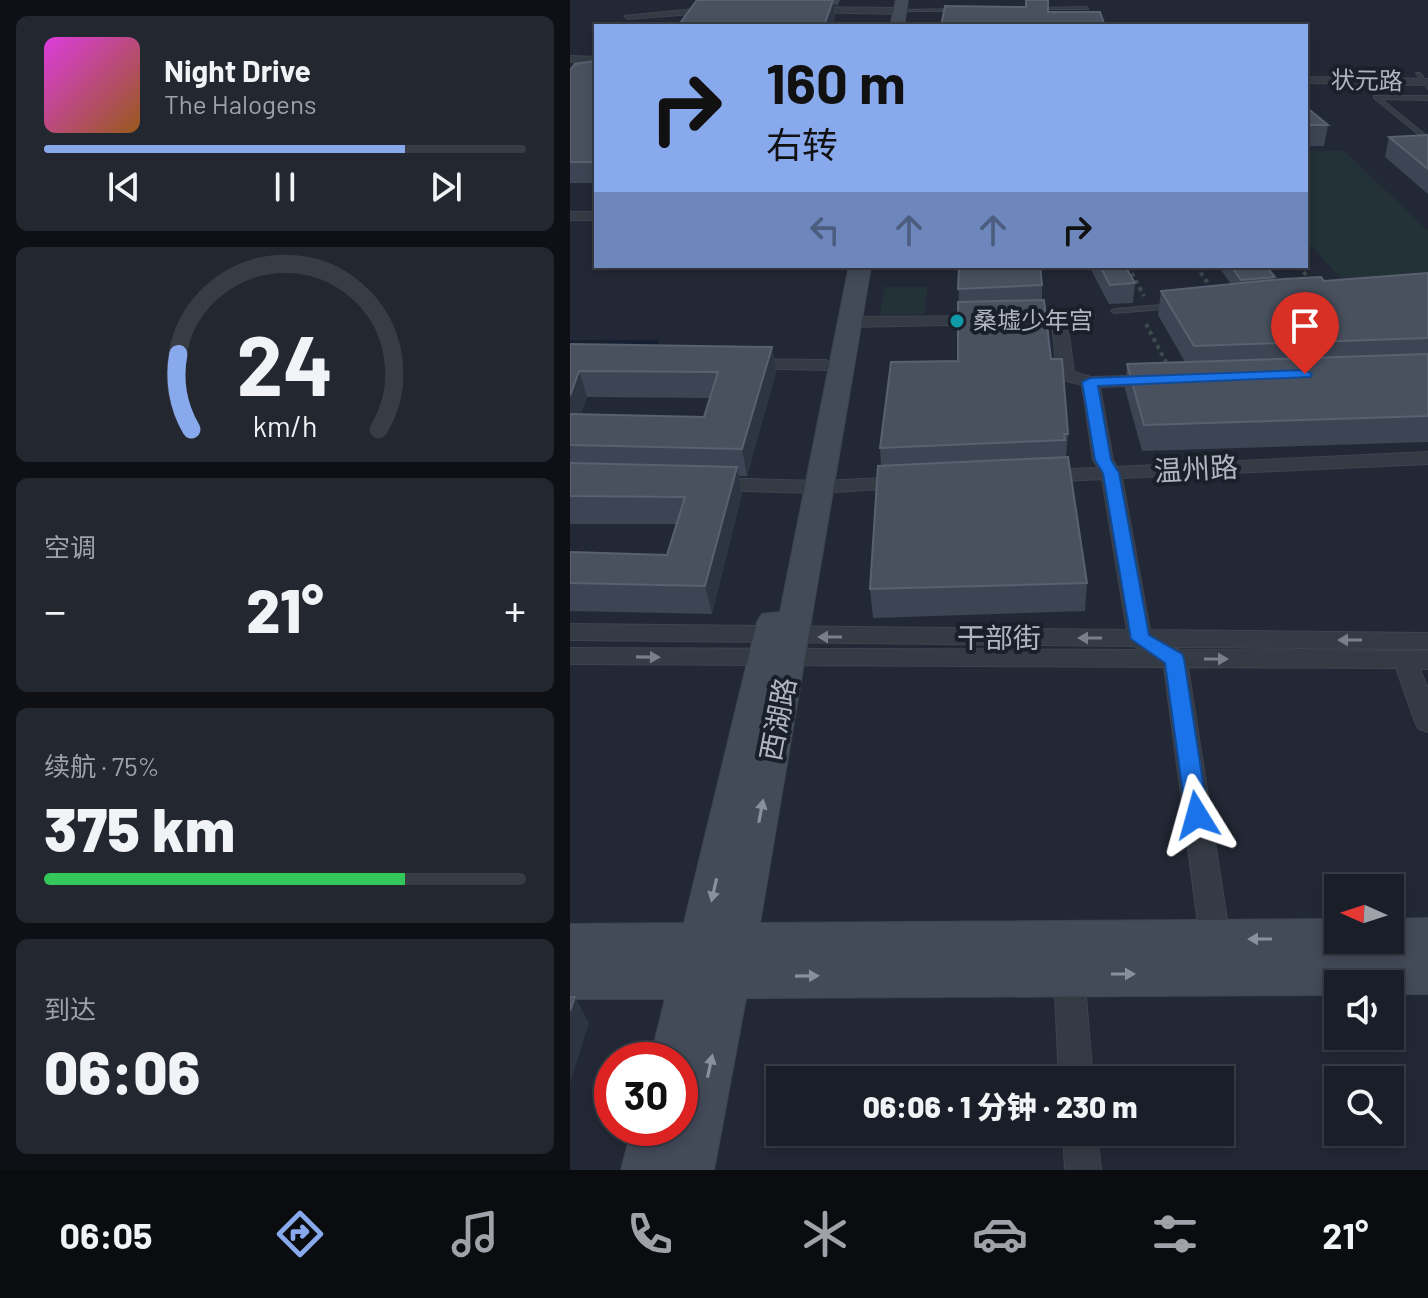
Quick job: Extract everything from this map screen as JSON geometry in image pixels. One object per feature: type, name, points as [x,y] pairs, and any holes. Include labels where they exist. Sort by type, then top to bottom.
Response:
[{"type":"main road","name":"西湖路","points":[[688,1170],[715,960],[781,647],[845,268]]},
{"type":"main road","name":"西湖路","points":[[810,486],[850,322],[860,268]]},
{"type":"main road","points":[[1404,939],[1428,938]]},
{"type":"main road","points":[[570,978],[715,960],[1215,939],[1324,939]]},
{"type":"main road","points":[[570,944],[715,960],[1069,974],[1428,973]]},
{"type":"main road","name":"西湖路","points":[[681,1042],[715,960]]},
{"type":"main road","points":[[647,1170],[653,1146]]},
{"type":"street","points":[[687,24],[705,0]]},
{"type":"street","points":[[800,14],[806,0]]},
{"type":"street","points":[[787,10],[800,14],[901,5]]},
{"type":"street","points":[[628,16],[728,10]]},
{"type":"street","points":[[570,70],[575,59]]},
{"type":"street","name":"状元路","points":[[1308,72],[1425,80]]},
{"type":"street","name":"状元路","points":[[1308,80],[1425,80]]},
{"type":"street","points":[[570,216],[594,216]]},
{"type":"street","points":[[1032,318],[1087,315]]},
{"type":"street","points":[[1059,317],[1066,375],[1090,382],[1167,379]]},
{"type":"street","points":[[850,322],[1004,320]]},
{"type":"street","points":[[730,364],[826,365]]},
{"type":"street","points":[[1090,382],[1103,460],[1111,473],[1140,639],[1175,659],[1215,939]]},
{"type":"street","name":"温州路","points":[[1019,477],[1428,458]]},
{"type":"street","points":[[694,484],[810,486],[927,482]]},
{"type":"street","name":"干部街","points":[[570,632],[781,647],[1175,659],[1416,660]]},
{"type":"street","name":"干部街","points":[[570,656],[781,647],[1140,639],[1428,641]]},
{"type":"street","points":[[1416,660],[1428,722]]},
{"type":"street","points":[[1069,974],[1075,1066]]},
{"type":"street","points":[[1081,1146],[1083,1170]]},
{"type":"lane","points":[[901,5],[962,10]]},
{"type":"lane","points":[[1024,9],[1086,8]]},
{"type":"lane","points":[[1428,98],[1376,97],[1428,140]]},
{"type":"lane","points":[[1115,311],[1180,306]]},
{"type":"path","points":[[1197,268],[1213,290]]},
{"type":"path","points":[[1300,268],[1315,285]]},
{"type":"shaded area","points":[[1308,151],[1344,151],[1428,231],[1428,276],[1344,282],[1308,242]]},
{"type":"shaded area","points":[[885,287],[927,287],[925,314],[880,315]]},
{"type":"building","points":[[697,0],[833,0],[825,24],[679,24]]},
{"type":"building","points":[[1026,0],[1048,0],[1048,12],[1100,12],[1104,24],[941,24],[945,6],[1026,7]]},
{"type":"building","points":[[594,61],[594,162],[570,162],[570,70],[575,64]]},
{"type":"building","points":[[1308,109],[1328,125],[1308,125]]},
{"type":"building","points":[[1428,135],[1428,169],[1389,137]]},
{"type":"building","points":[[959,268],[1040,268],[1042,285],[958,289]]},
{"type":"building","points":[[1101,268],[1126,268],[1135,283],[1110,285]]},
{"type":"building","points":[[1232,268],[1268,268],[1275,277],[1241,280]]},
{"type":"building","points":[[1428,273],[1428,338],[1194,346],[1161,291],[1283,279],[1321,277],[1324,281]]},
{"type":"building","points":[[1044,300],[1051,359],[1062,359],[1068,434],[1064,434],[1065,440],[880,448],[891,362],[958,361],[958,302]]},
{"type":"building","points":[[570,344],[772,347],[742,449],[570,445],[570,414],[704,417],[718,372],[579,371],[570,396]]},
{"type":"building","points":[[1428,354],[1428,416],[1144,425],[1127,364]]},
{"type":"building","points":[[1068,457],[1087,583],[870,589],[878,466]]},
{"type":"building","points":[[570,463],[737,467],[705,586],[570,583],[570,552],[667,555],[685,497],[570,496]]},
{"type":"waterway","points":[[570,343],[656,343]]},
{"type":"place","name":"桑墟少年宫","points":[[957,321]]},
{"type":"route","points":[[1197,815],[1175,659],[1140,639],[1111,473],[1103,460],[1090,382],[1305,374]]}]
